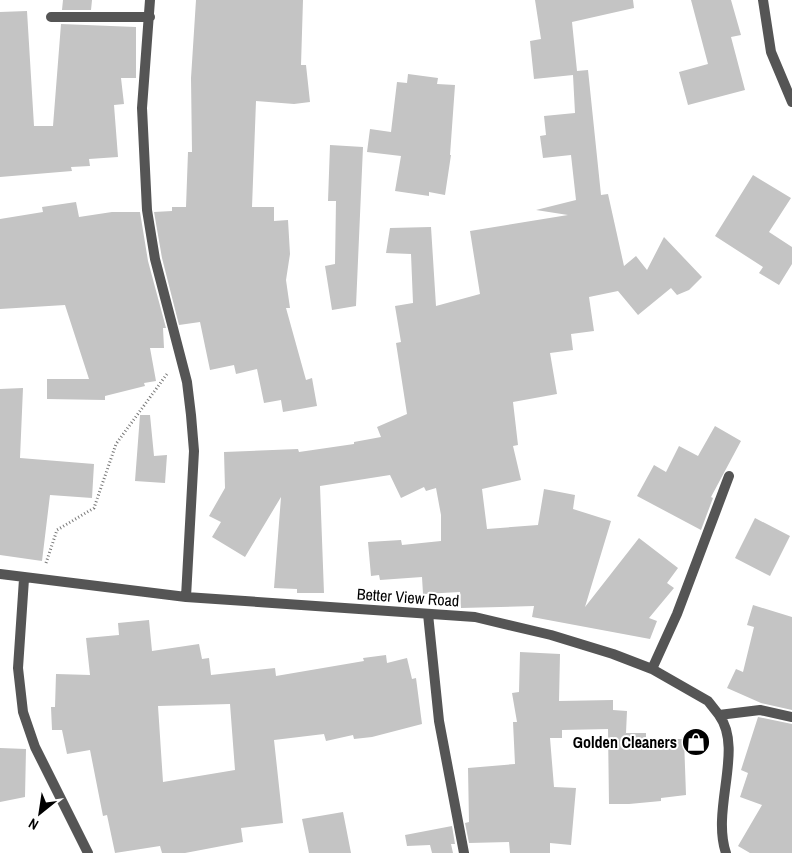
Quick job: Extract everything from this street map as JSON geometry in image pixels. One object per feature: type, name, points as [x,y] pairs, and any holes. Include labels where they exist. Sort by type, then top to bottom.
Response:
[{"type":"street","points":[[150,0],[142,108],[147,210],[155,259],[187,382],[194,451],[186,597]]},
{"type":"street","points":[[764,0],[772,52],[792,102]]},
{"type":"street","points":[[51,18],[150,17]]},
{"type":"street","points":[[652,669],[677,614],[728,476]]},
{"type":"street","name":"Better View Road","points":[[0,574],[24,579],[186,597],[475,617],[522,628],[613,654],[652,669],[708,701],[727,725],[730,738],[721,818],[726,853]]},
{"type":"street","points":[[24,579],[18,668],[23,712],[35,747],[88,853]]},
{"type":"street","points":[[428,614],[439,721],[464,853]]},
{"type":"street","points":[[719,715],[760,710],[792,717]]},
{"type":"path","points":[[40,580],[57,530],[94,508],[116,444],[180,356]]},
{"type":"building","points":[[63,0],[92,0],[91,10],[62,10]]},
{"type":"building","points":[[196,0],[303,0],[301,65],[306,65],[310,102],[294,104],[256,101],[252,207],[274,207],[274,221],[288,220],[290,254],[286,280],[290,308],[286,308],[306,380],[312,378],[317,406],[283,412],[281,400],[264,403],[257,369],[236,374],[234,365],[210,370],[200,322],[179,325],[162,258],[154,212],[172,211],[172,207],[186,207],[188,152],[192,152],[191,78]]},
{"type":"building","points":[[535,0],[633,0],[634,8],[572,22],[577,71],[588,70],[601,195],[608,194],[624,266],[636,256],[647,270],[664,237],[702,277],[689,290],[677,295],[671,288],[638,315],[618,291],[589,297],[594,331],[571,334],[573,350],[550,353],[557,394],[513,402],[518,445],[513,446],[521,480],[482,489],[487,529],[538,525],[544,489],[575,495],[573,509],[611,521],[585,607],[639,538],[678,568],[667,583],[674,588],[649,618],[657,621],[650,639],[532,617],[534,606],[461,608],[460,592],[423,594],[422,577],[380,580],[379,575],[371,576],[368,542],[401,540],[402,545],[441,541],[441,515],[436,488],[426,491],[424,487],[401,498],[390,475],[320,486],[324,593],[297,593],[297,589],[274,588],[281,497],[245,557],[212,537],[221,522],[209,516],[225,488],[224,452],[298,449],[299,452],[354,444],[354,442],[381,437],[377,427],[407,414],[396,343],[401,342],[395,306],[413,303],[411,254],[386,253],[390,228],[431,227],[436,306],[480,294],[470,231],[568,215],[536,210],[576,200],[571,155],[543,158],[540,136],[546,135],[544,116],[575,113],[573,75],[534,79],[530,41],[541,39]]},
{"type":"building","points":[[691,0],[731,0],[741,35],[731,37],[745,90],[688,105],[679,72],[708,64]]},
{"type":"building","points":[[27,11],[34,126],[53,126],[61,24],[136,27],[136,78],[121,78],[124,104],[114,105],[118,157],[89,159],[90,166],[71,167],[72,171],[0,177],[0,12]]},
{"type":"building","points":[[408,74],[438,78],[437,84],[455,85],[451,155],[445,195],[429,192],[429,196],[395,191],[401,156],[367,152],[370,129],[391,132],[397,82],[407,83]]},
{"type":"building","points":[[330,145],[363,147],[356,306],[332,310],[325,266],[335,264],[336,201],[328,201]]},
{"type":"building","points":[[753,175],[791,198],[769,232],[792,247],[792,264],[779,285],[759,273],[763,267],[715,236]]},
{"type":"building","points":[[76,202],[79,217],[112,212],[140,212],[148,261],[166,328],[163,328],[164,348],[150,348],[156,381],[144,383],[145,386],[105,396],[105,400],[47,399],[47,379],[89,379],[65,305],[0,309],[0,219],[43,212],[42,207]]},
{"type":"building","points":[[23,388],[20,458],[94,464],[92,498],[50,495],[42,561],[0,555],[0,389]]},
{"type":"building","points":[[140,415],[150,415],[154,456],[167,455],[165,483],[135,481]]},
{"type":"building","points":[[715,426],[741,441],[711,497],[713,498],[701,530],[637,496],[654,465],[666,472],[679,446],[698,456]]},
{"type":"building","points":[[755,518],[790,536],[770,576],[735,558]]},
{"type":"building","points":[[753,605],[792,617],[792,710],[761,703],[727,688],[736,669],[743,672],[754,627],[747,625]]},
{"type":"building","points":[[149,620],[152,651],[199,644],[202,659],[209,658],[211,675],[275,668],[276,676],[364,661],[363,658],[386,655],[387,663],[407,658],[412,679],[416,678],[422,724],[372,737],[354,739],[353,735],[326,741],[324,734],[274,740],[283,823],[241,828],[243,842],[185,853],[162,853],[160,846],[115,853],[107,815],[103,816],[90,750],[67,754],[62,730],[52,730],[51,707],[55,707],[56,674],[90,675],[86,638],[119,635],[118,623]],"holes":[[[230,704],[235,770],[163,782],[158,706]]]},
{"type":"building","points":[[520,652],[560,654],[559,701],[613,700],[613,710],[627,711],[626,733],[646,733],[646,739],[684,739],[686,795],[661,798],[661,801],[609,804],[608,729],[562,730],[562,738],[550,738],[554,787],[576,788],[571,845],[550,843],[550,853],[510,853],[509,842],[469,843],[465,823],[469,822],[468,768],[515,764],[513,722],[517,722],[512,693],[519,692]]},
{"type":"building","points":[[758,717],[792,724],[792,853],[750,853],[738,846],[762,805],[740,797],[748,773],[741,770]]},
{"type":"building","points":[[0,748],[26,749],[25,797],[0,802]]},
{"type":"building","points":[[343,812],[351,853],[309,853],[302,819]]},
{"type":"building","points":[[452,826],[455,844],[451,844],[453,853],[432,853],[430,845],[407,846],[405,835]]},
{"type":"place","name":"Golden Cleaners","points":[[696,742]]}]
